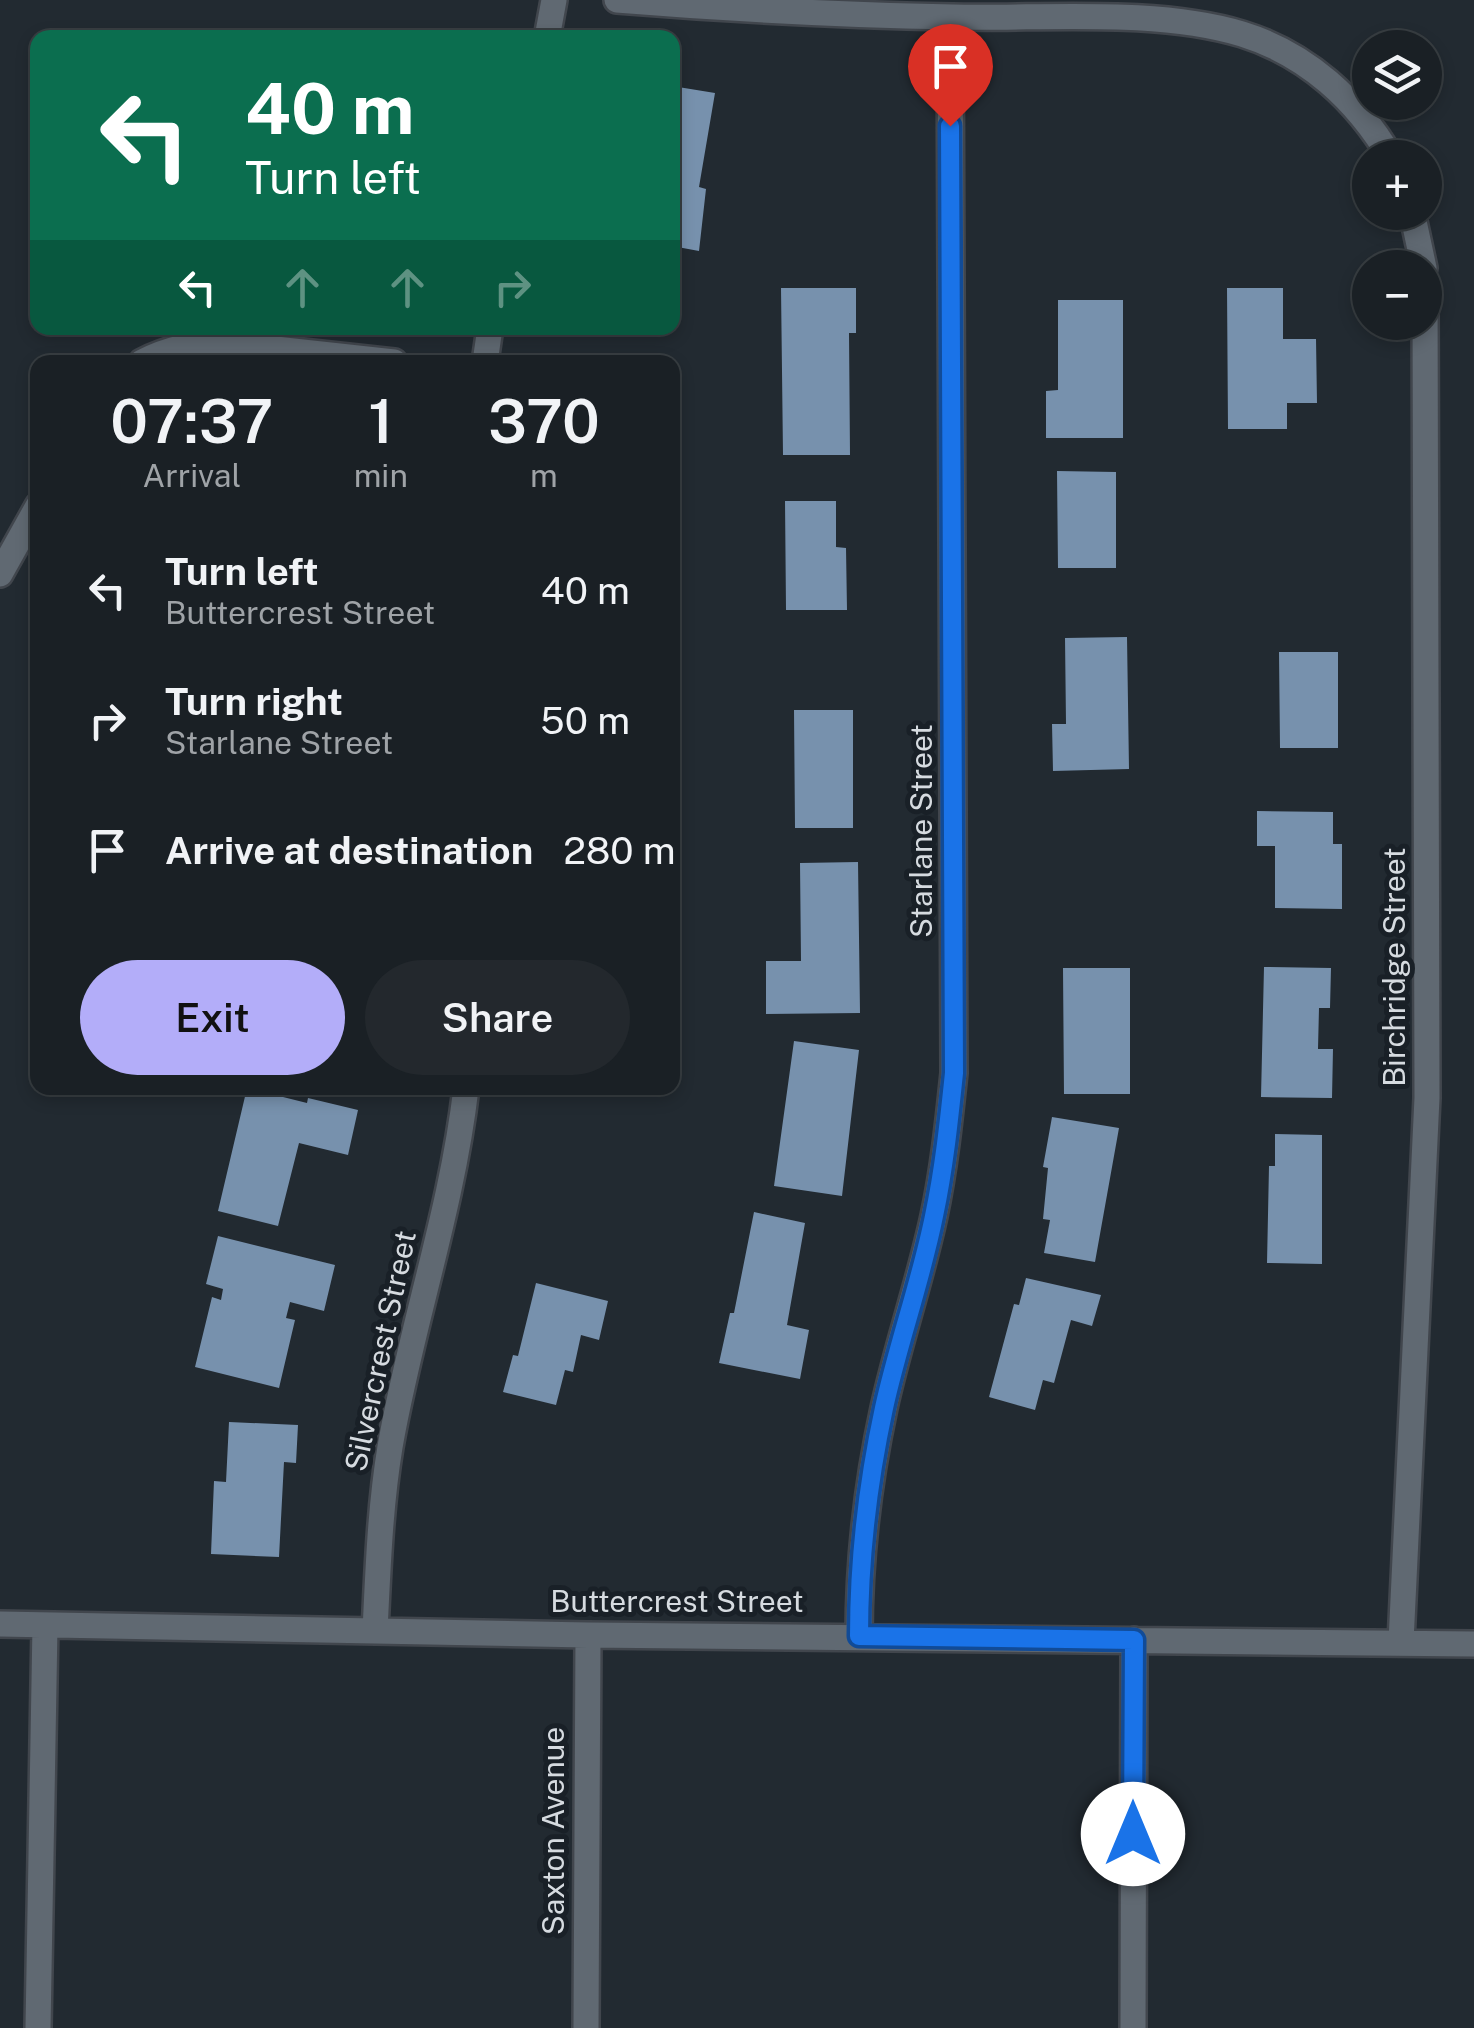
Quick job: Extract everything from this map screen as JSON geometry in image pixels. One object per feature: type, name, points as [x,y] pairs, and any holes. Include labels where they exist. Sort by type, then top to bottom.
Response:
[{"type":"street","points":[[548,30],[554,0]]},
{"type":"street","points":[[617,0],[950,17],[1196,24],[1242,34],[1305,64],[1350,100],[1378,140]]},
{"type":"street","name":"Starlane Street","points":[[859,1636],[872,1476],[884,1408],[934,1218],[954,1073],[950,17]]},
{"type":"street","name":"Birchridge Street","points":[[1402,1642],[1427,1098],[1425,340]]},
{"type":"street","points":[[156,355],[194,344],[222,343],[331,355]]},
{"type":"street","points":[[0,574],[30,520]]},
{"type":"street","name":"Silvercrest Street","points":[[376,1631],[378,1557],[390,1448],[457,1160],[465,1095]]},
{"type":"street","name":"Buttercrest Street","points":[[0,1624],[588,1635],[1474,1644]]},
{"type":"street","points":[[38,2028],[45,1625]]},
{"type":"street","name":"Saxton Avenue","points":[[586,2028],[588,1635]]},
{"type":"street","points":[[1133,2028],[1134,1640]]},
{"type":"building","points":[[680,87],[715,93],[699,187],[706,189],[699,251],[680,247]]},
{"type":"building","points":[[781,288],[856,288],[856,333],[849,333],[850,455],[783,455]]},
{"type":"building","points":[[1227,288],[1283,288],[1283,339],[1316,339],[1317,403],[1287,403],[1287,429],[1228,429]]},
{"type":"building","points":[[1058,300],[1123,300],[1123,438],[1046,438],[1046,391],[1058,390]]},
{"type":"building","points":[[1057,471],[1116,472],[1116,568],[1058,568]]},
{"type":"building","points":[[785,501],[836,501],[836,547],[846,548],[847,610],[786,610]]},
{"type":"building","points":[[1127,637],[1129,769],[1053,771],[1052,724],[1066,724],[1065,638]]},
{"type":"building","points":[[1279,652],[1338,652],[1338,748],[1280,748]]},
{"type":"building","points":[[794,710],[853,710],[853,828],[795,828]]},
{"type":"building","points":[[1257,811],[1333,812],[1333,844],[1342,844],[1342,909],[1275,908],[1275,846],[1257,846]]},
{"type":"building","points":[[858,862],[860,1013],[766,1014],[766,961],[801,961],[800,863]]},
{"type":"building","points":[[1264,967],[1331,968],[1330,1008],[1319,1008],[1318,1049],[1333,1049],[1332,1098],[1261,1097]]},
{"type":"building","points":[[1063,968],[1130,968],[1130,1094],[1064,1094]]},
{"type":"building","points":[[794,1041],[859,1050],[842,1196],[774,1186]]},
{"type":"building","points":[[245,1095],[275,1095],[307,1103],[308,1098],[358,1110],[348,1155],[299,1143],[278,1226],[218,1211]]},
{"type":"building","points":[[1052,1117],[1119,1128],[1095,1262],[1044,1253],[1050,1220],[1043,1219],[1048,1168],[1043,1167]]},
{"type":"building","points":[[1275,1134],[1322,1135],[1322,1264],[1267,1263],[1269,1166],[1275,1166]]},
{"type":"building","points":[[754,1212],[805,1223],[787,1325],[809,1330],[800,1379],[719,1363],[730,1313],[734,1313]]},
{"type":"building","points":[[218,1236],[335,1265],[324,1311],[290,1302],[286,1318],[295,1320],[279,1388],[195,1367],[212,1297],[221,1300],[223,1289],[206,1284]]},
{"type":"building","points":[[1026,1278],[1101,1295],[1092,1326],[1071,1320],[1054,1383],[1043,1380],[1035,1410],[989,1397],[1014,1304],[1019,1305]]},
{"type":"building","points":[[536,1283],[608,1301],[599,1340],[581,1335],[573,1372],[565,1370],[556,1405],[503,1392],[513,1355],[518,1356]]},
{"type":"building","points":[[229,1422],[298,1425],[296,1463],[284,1462],[279,1557],[211,1554],[214,1481],[226,1482]]},
{"type":"route","points":[[950,126],[954,1073],[934,1218],[884,1408],[872,1476],[863,1544],[859,1636],[1134,1640],[1133,1834]]}]
